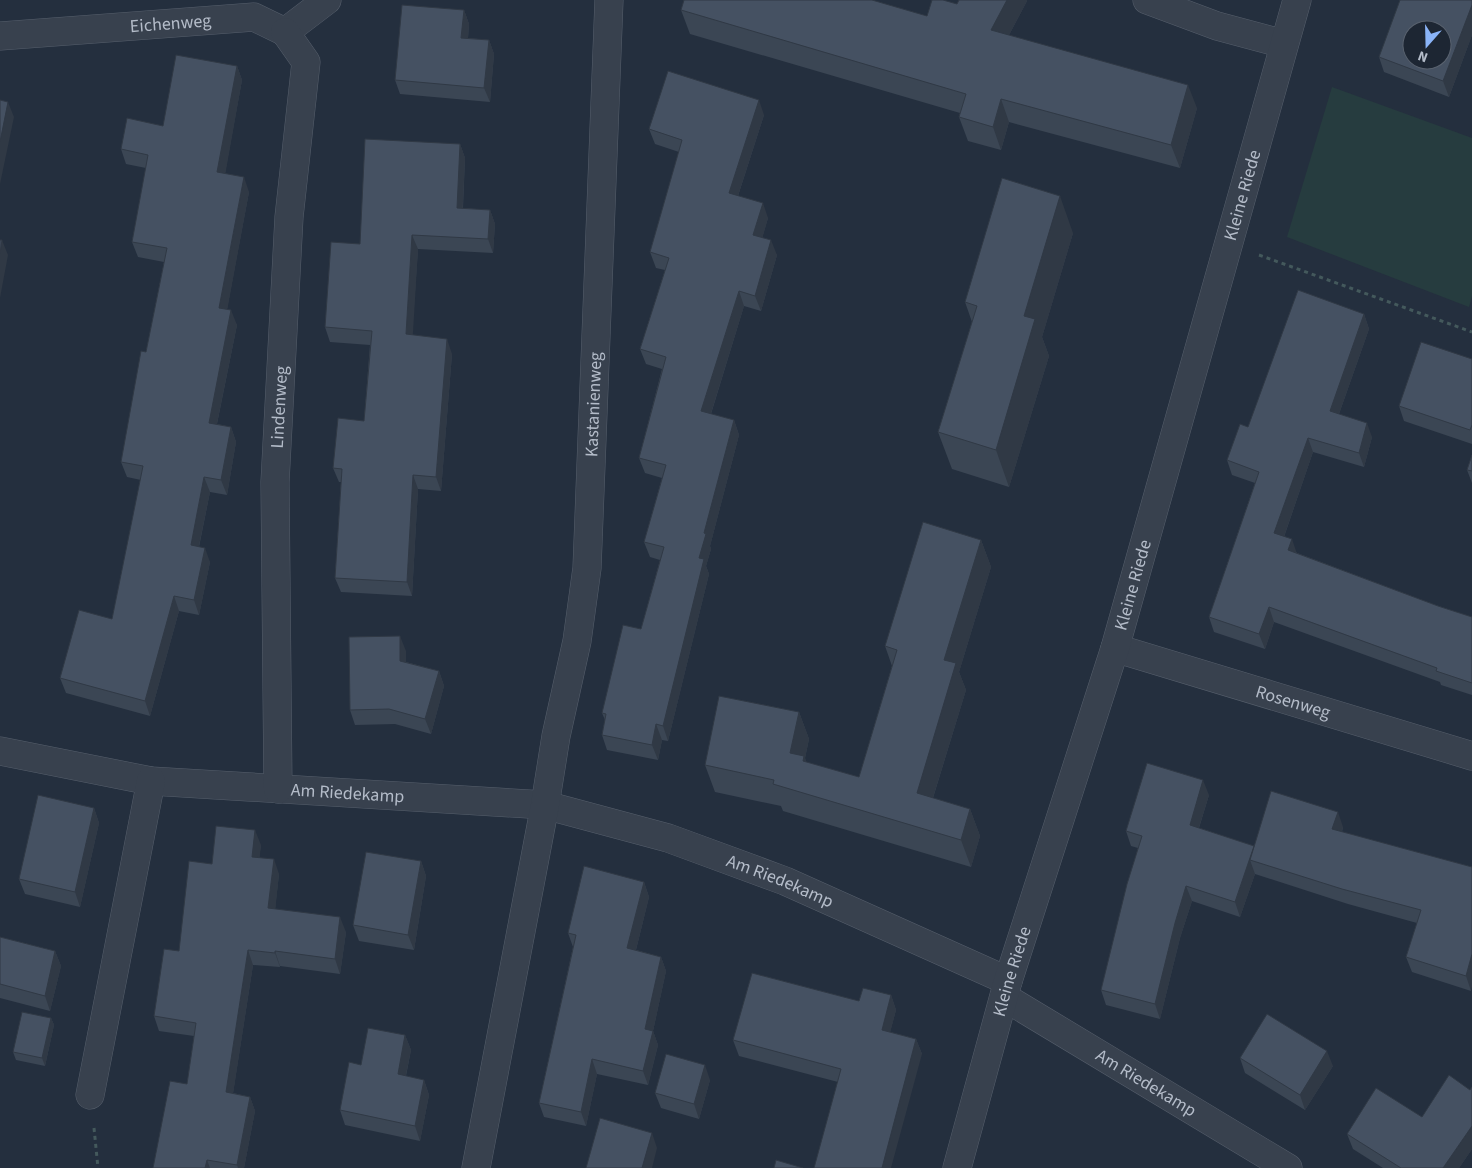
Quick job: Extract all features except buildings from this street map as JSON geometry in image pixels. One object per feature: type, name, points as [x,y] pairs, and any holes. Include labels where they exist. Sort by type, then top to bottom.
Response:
[{"type":"street","points":[[285,32],[326,0]]},
{"type":"street","name":"Kastanienweg","points":[[544,805],[556,736],[577,641],[587,568],[609,0]]},
{"type":"street","points":[[1147,0],[1217,26],[1284,44]]},
{"type":"street","name":"Kleine Riede","points":[[958,1168],[1006,989],[1115,648],[1297,0]]},
{"type":"street","name":"Eichenweg","points":[[0,36],[254,17],[285,32]]},
{"type":"street","name":"Lindenweg","points":[[278,789],[275,482],[289,217],[306,62],[285,32]]},
{"type":"street","name":"Rosenweg","points":[[1115,648],[1472,756]]},
{"type":"street","name":"Am Riedekamp","points":[[0,751],[151,781],[544,805],[668,838],[776,878],[1006,989],[1288,1168]]},
{"type":"street","points":[[90,1095],[151,781]]},
{"type":"street","points":[[476,1168],[544,805]]},
{"type":"path","points":[[1230,243],[1472,332]]},
{"type":"path","points":[[90,1095],[98,1168]]},
{"type":"green space","points":[[1332,87],[1472,138],[1472,296],[1469,307],[1287,237]]}]
